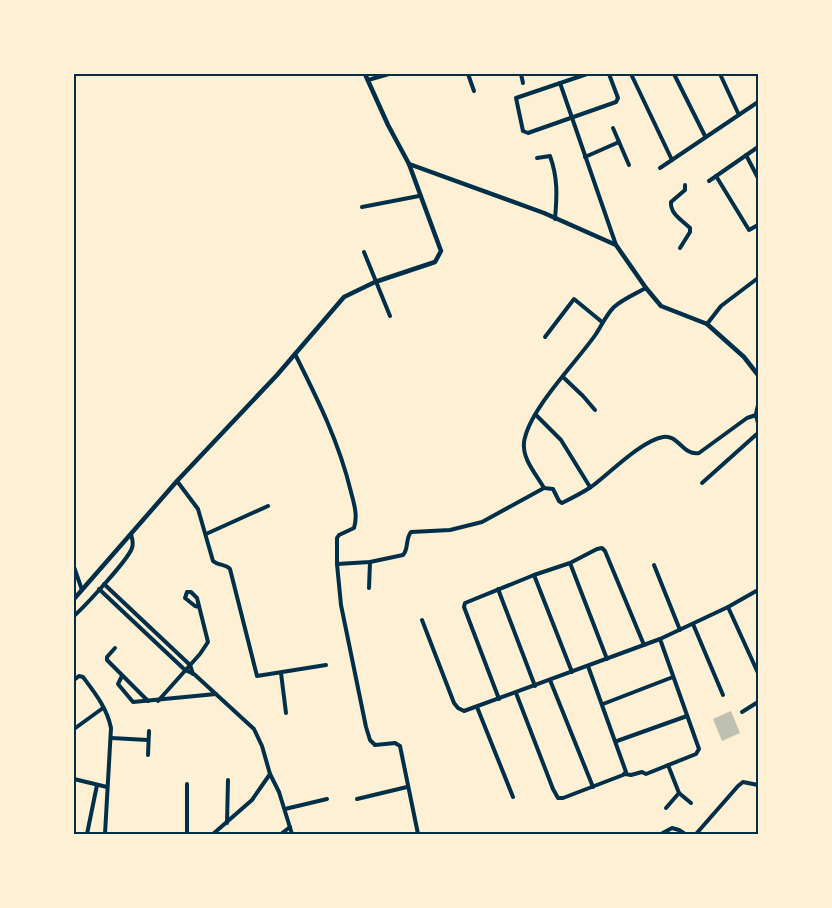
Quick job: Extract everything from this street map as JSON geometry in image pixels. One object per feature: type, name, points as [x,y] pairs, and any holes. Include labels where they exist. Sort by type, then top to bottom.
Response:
[{"type":"street","points":[[74,599],[130,533],[295,354],[344,297],[375,282],[435,262],[441,251],[409,164],[365,74]]},
{"type":"street","points":[[368,80],[389,74]]},
{"type":"street","points":[[468,74],[474,91]]},
{"type":"street","points":[[521,74],[523,83]]},
{"type":"street","points":[[587,74],[517,96],[515,100],[523,131],[525,133],[616,102],[618,99],[609,74]]},
{"type":"street","points":[[631,74],[672,160]]},
{"type":"street","points":[[674,74],[705,136]]},
{"type":"street","points":[[720,74],[739,115]]},
{"type":"street","points":[[560,83],[616,245],[661,306],[707,324],[744,357],[759,375]]},
{"type":"street","points":[[660,168],[759,102]]},
{"type":"street","points":[[613,128],[629,165]]},
{"type":"street","points":[[585,157],[619,142]]},
{"type":"street","points":[[709,181],[759,147]]},
{"type":"street","points":[[746,155],[759,178]]},
{"type":"street","points":[[537,158],[550,156],[556,173],[558,189],[555,219]]},
{"type":"street","points":[[409,164],[555,219],[616,245]]},
{"type":"street","points":[[716,176],[749,230],[759,225]]},
{"type":"street","points":[[680,248],[690,228],[670,207],[671,202],[685,190],[685,185]]},
{"type":"street","points":[[362,207],[419,196]]},
{"type":"street","points":[[364,252],[390,316]]},
{"type":"street","points":[[707,324],[721,306],[759,278]]},
{"type":"street","points":[[544,488],[528,462],[524,449],[527,431],[549,393],[615,306],[646,288]]},
{"type":"street","points":[[545,338],[574,298],[602,322]]},
{"type":"street","points":[[295,354],[331,426],[347,475],[355,510],[354,528],[337,538],[337,564],[341,605],[370,740],[375,745],[395,743],[400,746],[418,834]]},
{"type":"street","points":[[563,377],[595,410]]},
{"type":"street","points":[[759,406],[756,415],[759,422]]},
{"type":"street","points":[[337,564],[370,562],[404,554],[411,532],[450,530],[482,522],[544,488],[553,489],[562,503],[590,487],[649,442],[665,436],[671,437],[694,454],[699,453],[747,418],[756,415]]},
{"type":"street","points":[[536,416],[561,440],[590,487]]},
{"type":"street","points":[[702,483],[759,433]]},
{"type":"street","points":[[177,481],[198,509],[213,561],[230,569],[255,673],[260,676],[326,665]]},
{"type":"street","points":[[206,534],[268,506]]},
{"type":"street","points":[[74,616],[131,551],[133,542],[130,533]]},
{"type":"street","points":[[498,699],[464,607],[469,601],[570,563],[597,549],[602,548],[605,551],[644,645]]},
{"type":"street","points":[[369,588],[370,562]]},
{"type":"street","points":[[570,563],[607,659]]},
{"type":"street","points":[[654,565],[680,630]]},
{"type":"street","points":[[74,567],[82,590]]},
{"type":"street","points":[[534,575],[572,672]]},
{"type":"street","points":[[104,584],[190,665],[194,674]]},
{"type":"street","points":[[99,589],[185,670],[194,674],[255,729],[292,834]]},
{"type":"street","points":[[498,589],[535,686]]},
{"type":"street","points":[[422,620],[454,703],[464,711],[660,639],[759,590]]},
{"type":"street","points":[[158,701],[206,647],[208,642],[200,607]]},
{"type":"street","points":[[728,607],[759,673]]},
{"type":"street","points":[[693,624],[723,695]]},
{"type":"street","points":[[516,693],[558,798],[625,774],[631,776],[642,772],[646,774],[698,751],[660,639]]},
{"type":"street","points":[[115,648],[106,658],[149,702]]},
{"type":"street","points":[[588,666],[617,741],[626,770],[625,774]]},
{"type":"street","points":[[281,673],[286,713]]},
{"type":"street","points":[[74,680],[79,676],[83,677],[108,717],[111,738],[105,834]]},
{"type":"street","points":[[122,676],[118,684],[130,700],[137,703],[216,694]]},
{"type":"street","points":[[603,704],[673,677]]},
{"type":"street","points":[[550,680],[594,787]]},
{"type":"street","points":[[742,712],[759,702]]},
{"type":"street","points":[[477,707],[513,797]]},
{"type":"street","points":[[74,729],[103,708]]},
{"type":"street","points":[[617,741],[687,716]]},
{"type":"street","points":[[148,731],[148,755]]},
{"type":"street","points":[[111,738],[148,740]]},
{"type":"street","points":[[668,765],[679,793],[691,803]]},
{"type":"street","points":[[213,834],[252,800],[270,774]]},
{"type":"street","points":[[74,779],[107,786]]},
{"type":"street","points":[[227,823],[228,780]]},
{"type":"street","points":[[696,834],[743,782],[759,785]]},
{"type":"street","points":[[187,784],[187,834]]},
{"type":"street","points":[[87,834],[97,785]]},
{"type":"street","points":[[357,799],[407,787]]},
{"type":"street","points":[[666,808],[679,793]]},
{"type":"street","points":[[285,809],[327,799]]},
{"type":"street","points":[[280,834],[290,826]]},
{"type":"street","points":[[661,834],[672,828],[685,834]]},
{"type":"building","points":[[731,711],[740,733],[722,741],[713,719]]}]
